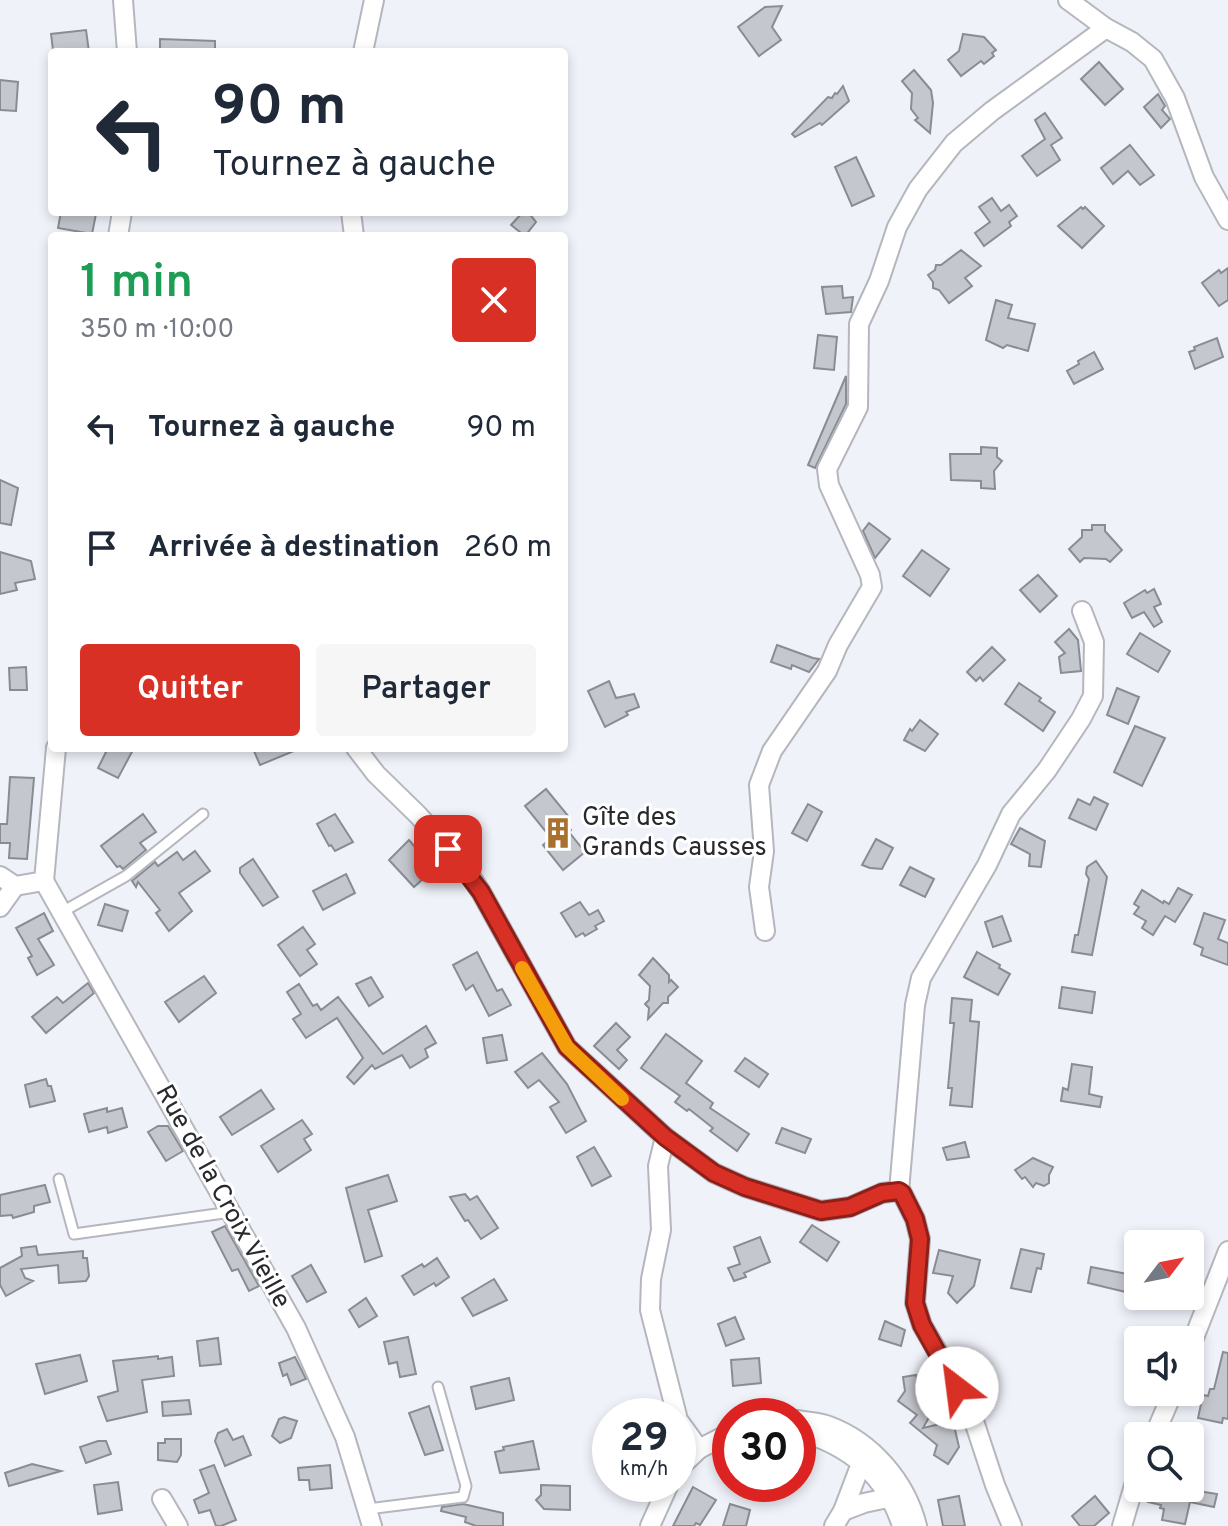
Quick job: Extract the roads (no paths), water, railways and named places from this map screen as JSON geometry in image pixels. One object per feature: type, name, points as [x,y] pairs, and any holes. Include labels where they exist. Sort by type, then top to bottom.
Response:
[{"type":"street","points":[[123,0],[127,48]]},
{"type":"street","points":[[364,48],[374,0]]},
{"type":"street","points":[[1068,0],[1153,59],[1175,98],[1204,177],[1228,220]]},
{"type":"street","points":[[765,931],[759,887],[764,851],[759,785],[772,751],[827,671],[838,645],[872,587],[870,575],[829,485],[827,469],[858,407],[859,324],[879,281],[897,227],[918,189],[954,143],[992,111],[1106,28]]},
{"type":"street","points":[[1012,1526],[969,1406],[922,1325],[915,1303],[920,1239],[909,1204],[899,1191],[915,1005],[921,978],[987,865],[1011,814],[1047,770],[1093,696],[1094,642],[1082,611]]},
{"type":"street","points":[[0,907],[7,881],[44,881],[56,752]]},
{"type":"street","points":[[359,752],[376,774],[463,865],[567,1047],[665,1137],[714,1173],[745,1187],[821,1211],[850,1207],[882,1193],[899,1191]]},
{"type":"street","name":"Rue de la Croix Vieille","points":[[44,881],[296,1328],[345,1437],[370,1518]]},
{"type":"street","points":[[665,1137],[658,1166],[661,1230],[651,1279],[650,1310],[672,1398]]},
{"type":"street","points":[[1199,1326],[1228,1251]]},
{"type":"street","points":[[816,1423],[829,1425],[863,1445],[887,1466],[904,1490],[917,1526]]},
{"type":"street","points":[[816,1437],[836,1444],[862,1461],[879,1478],[892,1497],[902,1526]]},
{"type":"street","points":[[696,1452],[712,1441]]},
{"type":"street","points":[[696,1445],[699,1449]]},
{"type":"street","points":[[838,1518],[862,1461]]},
{"type":"street","points":[[838,1518],[864,1503],[892,1497]]},
{"type":"street","points":[[162,1499],[178,1526]]},
{"type":"street","points":[[650,1526],[661,1502]]},
{"type":"street","points":[[1122,1526],[1129,1502]]},
{"type":"lane","points":[[61,913],[126,876],[203,814]]},
{"type":"lane","points":[[59,1179],[74,1234],[231,1212]]},
{"type":"lane","points":[[370,1518],[463,1497],[466,1486],[438,1387]]},
{"type":"place","name":"Gîte des Grands Causses","points":[[558,833]]}]
